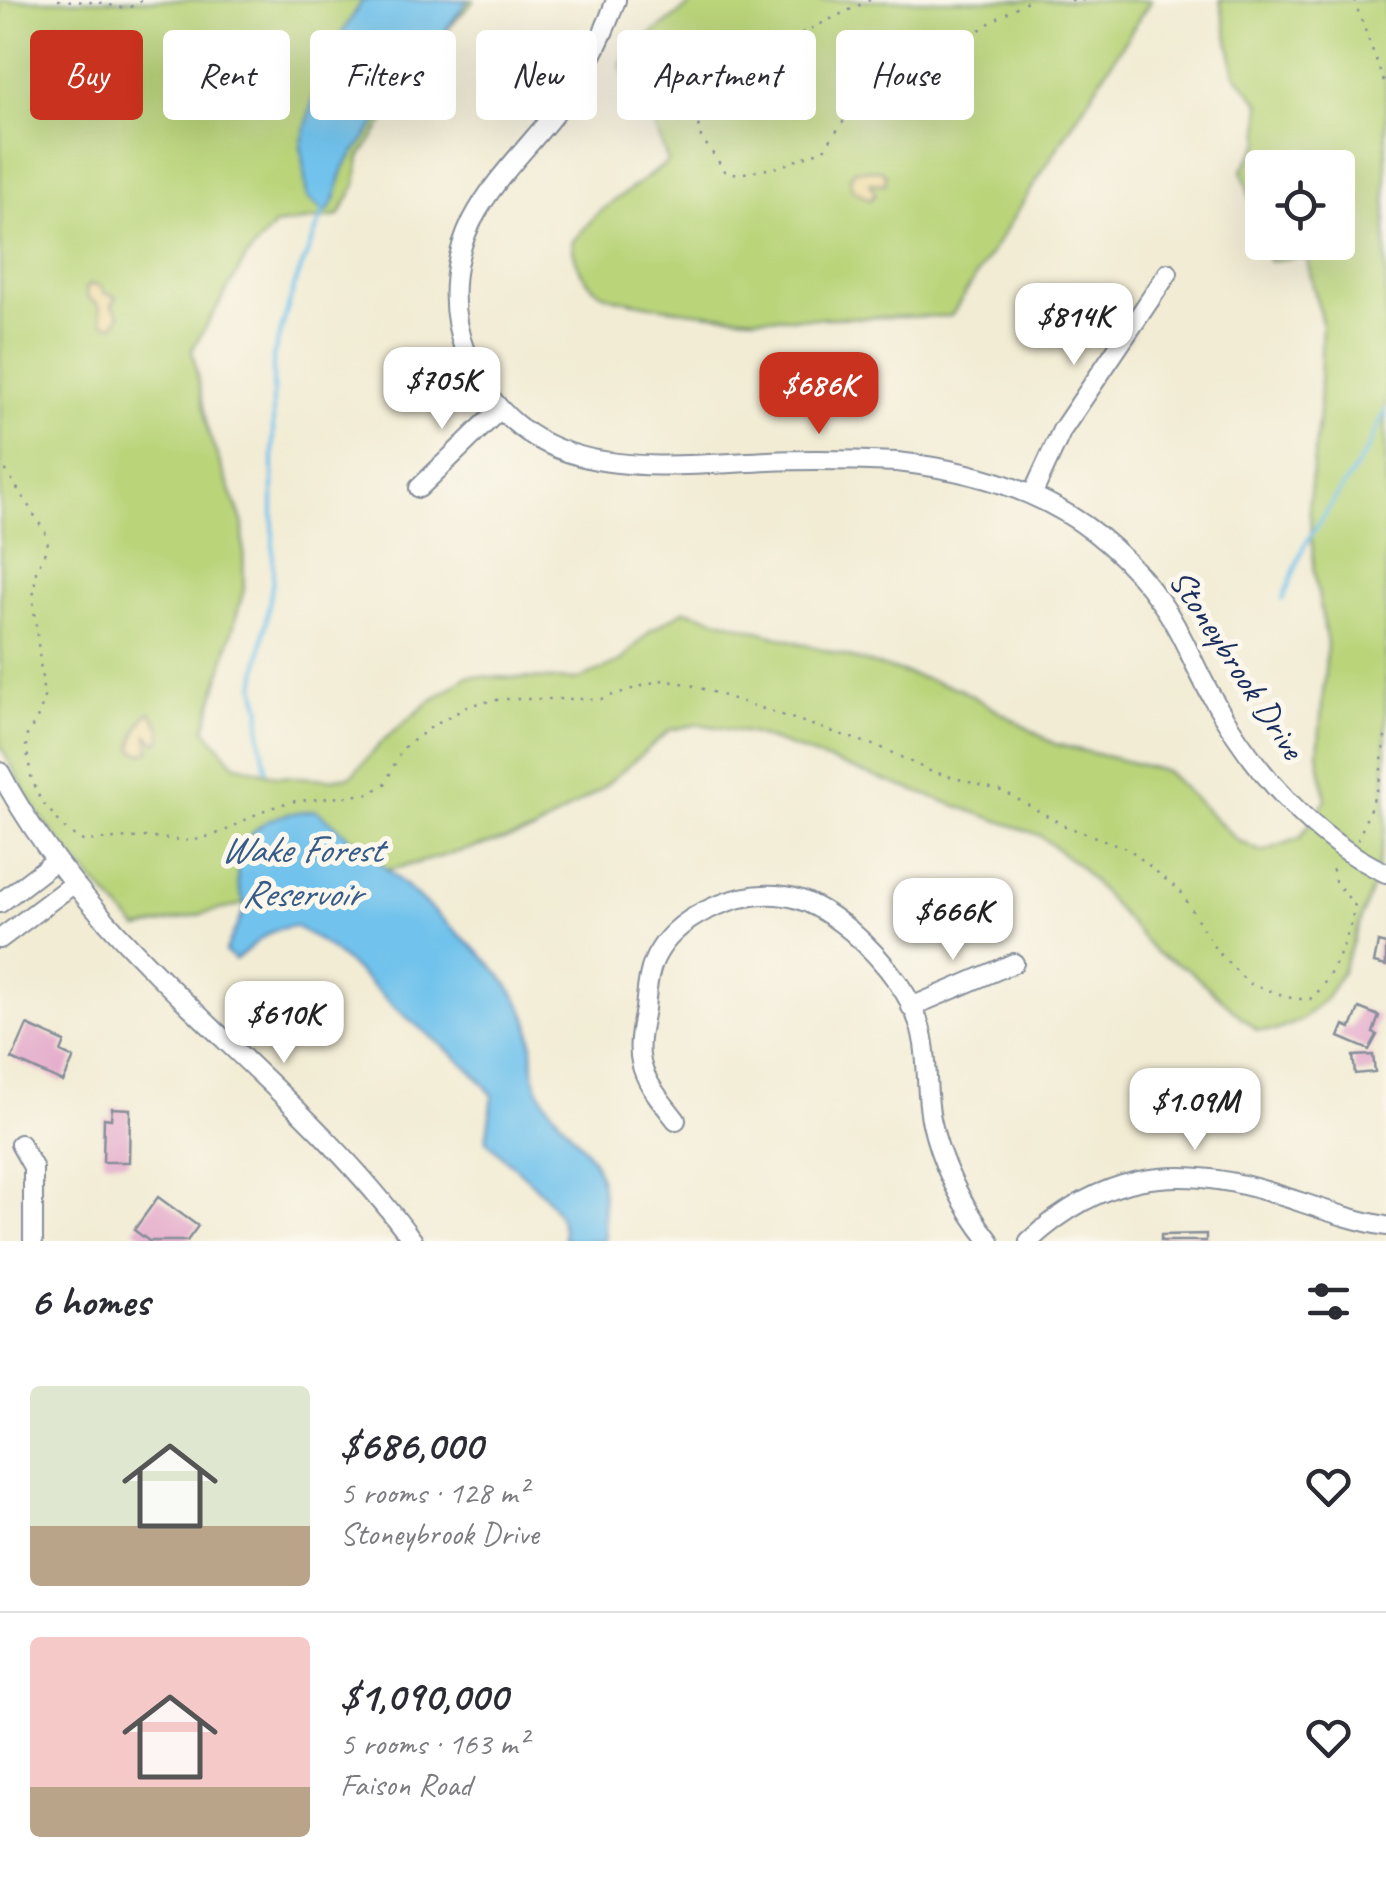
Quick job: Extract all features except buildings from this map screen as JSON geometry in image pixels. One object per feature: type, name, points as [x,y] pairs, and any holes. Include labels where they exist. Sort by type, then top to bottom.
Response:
[{"type":"street","name":"Stoneybrook Drive","points":[[616,0],[567,97],[490,192],[464,242],[455,284],[455,320],[476,375],[498,410],[550,445],[603,464],[898,462],[941,467],[1033,493],[1079,520],[1151,588],[1178,630],[1220,712],[1298,811],[1348,851],[1386,872]]},
{"type":"street","points":[[1033,493],[1062,430],[1168,273]]},
{"type":"street","points":[[419,488],[498,410]]},
{"type":"street","points":[[0,772],[28,823],[73,884],[358,1174],[413,1241]]},
{"type":"street","points":[[0,903],[55,861]]},
{"type":"street","points":[[0,939],[73,884]]},
{"type":"street","points":[[676,1120],[640,1061],[652,963],[666,940],[697,916],[754,896],[799,899],[830,916],[864,943],[896,981],[911,1007],[922,1032],[928,1098],[942,1156],[962,1198],[990,1241]]},
{"type":"street","points":[[911,1007],[1014,963]]},
{"type":"street","points":[[20,1144],[33,1167],[33,1241]]},
{"type":"street","points":[[1028,1241],[1096,1193],[1124,1182],[1187,1176],[1238,1183],[1386,1226]]},
{"type":"path","points":[[58,0],[120,8],[142,0]]},
{"type":"path","points":[[870,0],[769,49],[696,116],[701,137],[725,171],[738,174],[779,167],[824,150],[851,111],[1029,0]]},
{"type":"path","points":[[1071,0],[1086,0]]},
{"type":"path","points":[[1354,0],[1386,87]]},
{"type":"path","points":[[0,462],[46,532],[48,545],[36,572],[34,600],[44,697],[40,714],[25,739],[31,776],[40,800],[66,830],[83,842],[146,837],[192,841],[224,832],[262,811],[289,802],[369,794],[385,784],[402,750],[470,705],[502,699],[601,699],[660,680],[688,684],[882,748],[930,771],[1005,792],[1064,826],[1129,849],[1182,892],[1216,950],[1248,983],[1294,999],[1310,998],[1317,994],[1348,939],[1347,923],[1354,906],[1335,881],[1332,866],[1358,840],[1373,807],[1386,729]]},
{"type":"green space","points":[[0,0],[474,0],[448,30],[310,30],[310,120],[386,120],[360,157],[356,184],[339,216],[275,225],[246,258],[192,350],[209,435],[243,523],[244,589],[205,729],[234,764],[277,776],[351,776],[385,739],[468,676],[577,680],[620,662],[650,631],[685,610],[960,689],[1055,744],[1166,771],[1237,840],[1262,852],[1300,838],[1326,800],[1318,754],[1327,644],[1314,571],[1309,501],[1319,414],[1322,323],[1307,260],[1355,260],[1355,150],[1256,150],[1261,142],[1260,103],[1235,74],[1220,0],[1386,0],[1386,826],[1375,880],[1342,972],[1325,999],[1300,1021],[1275,1031],[1256,1030],[1189,970],[1156,953],[1080,867],[1039,835],[754,734],[700,724],[670,730],[601,789],[533,832],[138,929],[76,862],[37,812],[0,745]]},
{"type":"green space","points":[[697,0],[1151,0],[951,316],[721,315],[611,297],[589,283],[580,270],[572,242],[599,212],[668,162],[653,120],[816,120],[816,30],[657,30]]},
{"type":"sand","points":[[855,170],[880,170],[886,174],[885,184],[870,183],[875,194],[870,200],[852,188],[850,177]]},
{"type":"sand","points":[[90,284],[117,297],[112,305],[120,315],[114,325],[103,323],[99,305],[87,297]]},
{"type":"sand","points":[[150,712],[161,728],[162,738],[157,743],[148,735],[150,751],[141,754],[133,749],[134,739]]},
{"type":"water","points":[[363,0],[468,0],[446,30],[344,30]]},
{"type":"water","points":[[310,111],[310,120],[379,120],[346,164],[326,213],[307,197],[301,146]]},
{"type":"water","name":"Wake Forest Reservoir","points":[[316,810],[472,946],[510,987],[530,1026],[537,1085],[596,1168],[602,1188],[605,1241],[564,1241],[562,1226],[547,1198],[486,1140],[493,1096],[483,1083],[336,953],[294,926],[268,934],[235,960],[225,952],[246,906],[238,871],[249,837],[274,818]]},
{"type":"waterway","points":[[266,769],[255,686],[273,580],[273,357],[295,284],[324,211]]},
{"type":"waterway","points":[[1283,599],[1304,546],[1367,450],[1386,410]]}]
